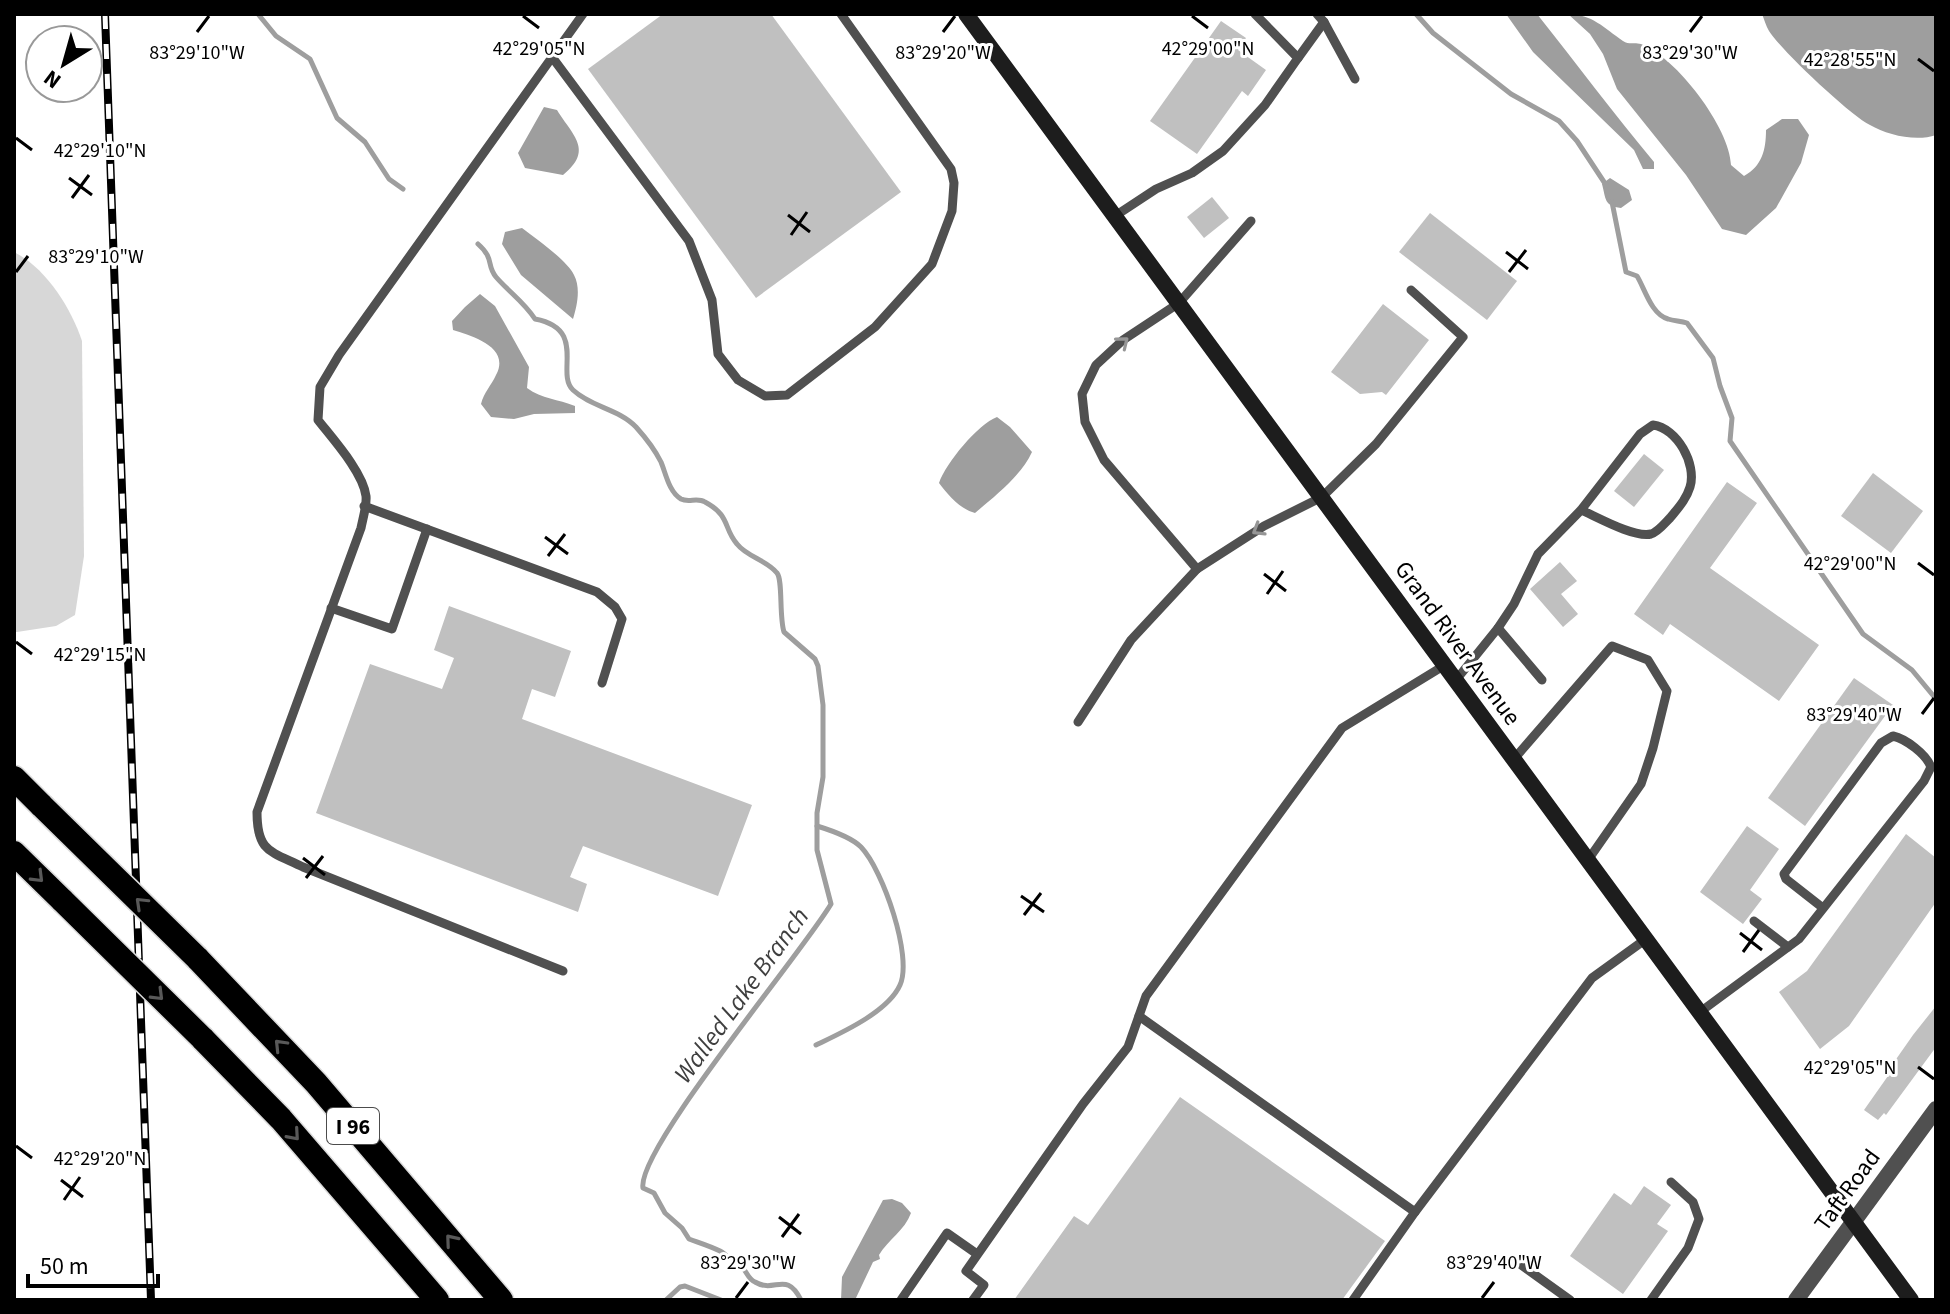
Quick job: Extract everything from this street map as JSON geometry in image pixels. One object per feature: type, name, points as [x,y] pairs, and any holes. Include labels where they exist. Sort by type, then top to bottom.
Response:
[{"type":"highway","name":"I 96","points":[[14,778],[197,958],[316,1083],[501,1300]]},
{"type":"highway","name":"I 96","points":[[14,853],[281,1119],[437,1300]]},
{"type":"main road","name":"Grand River Avenue","points":[[966,14],[1911,1300]]},
{"type":"street","name":"Taft Road","points":[[1796,1300],[1936,1109]]},
{"type":"lane","points":[[563,971],[303,867],[265,848],[257,832],[257,812],[361,528],[366,496],[360,479],[318,420],[320,387],[339,355],[583,14]]},
{"type":"lane","points":[[552,57],[689,241],[712,300],[718,354],[738,380],[765,396],[787,395],[875,327],[932,264],[952,211],[954,183],[951,169],[841,14]]},
{"type":"lane","points":[[1255,14],[1298,58]]},
{"type":"lane","points":[[1317,14],[1355,79]]},
{"type":"lane","points":[[1115,216],[1156,189],[1192,173],[1223,151],[1265,105],[1324,22]]},
{"type":"lane","points":[[1197,569],[1104,460],[1085,422],[1082,394],[1096,365],[1123,340],[1179,303],[1251,221]]},
{"type":"lane","points":[[1078,722],[1131,640],[1197,569],[1264,526],[1322,497],[1376,444],[1463,337],[1411,290]]},
{"type":"lane","points":[[1456,680],[1514,604],[1538,554],[1581,510],[1647,427],[1659,425],[1681,444],[1692,471],[1691,485],[1684,502],[1652,534],[1638,533],[1581,510]]},
{"type":"lane","points":[[364,506],[597,592],[615,607],[622,619],[602,683]]},
{"type":"lane","points":[[331,608],[392,629],[427,529]]},
{"type":"lane","points":[[1498,628],[1542,680]]},
{"type":"lane","points":[[1514,759],[1612,646],[1648,660],[1667,691],[1657,735],[1641,784],[1588,860]]},
{"type":"lane","points":[[973,1300],[984,1285],[966,1271],[1083,1104],[1128,1047],[1146,996],[1342,728],[1445,665]]},
{"type":"lane","points":[[1700,1012],[1799,939],[1928,774],[1931,767],[1929,760],[1899,737],[1893,736],[1881,743],[1784,874],[1786,879],[1823,908]]},
{"type":"lane","points":[[1754,921],[1788,947]]},
{"type":"lane","points":[[1353,1300],[1415,1212],[1592,978],[1646,939]]},
{"type":"lane","points":[[1139,1016],[1415,1212]]},
{"type":"lane","points":[[1651,1300],[1688,1248],[1699,1219],[1693,1202],[1671,1182]]},
{"type":"lane","points":[[901,1300],[947,1233],[977,1254]]},
{"type":"lane","points":[[1513,1259],[1570,1300]]},
{"type":"shaded area","points":[[1506,14],[1537,14],[1654,162],[1654,169],[1643,169],[1634,150],[1533,52]]},
{"type":"shaded area","points":[[1568,14],[1591,19],[1623,41],[1641,44],[1670,63],[1711,114],[1721,132],[1731,165],[1744,176],[1762,157],[1766,130],[1782,119],[1798,119],[1809,135],[1801,163],[1776,208],[1746,235],[1722,229],[1686,175],[1617,89],[1603,54],[1590,34]]},
{"type":"shaded area","points":[[1762,14],[1936,14],[1936,135],[1920,138],[1902,136],[1877,129],[1860,119],[1787,52],[1769,31]]},
{"type":"shaded area","points":[[544,107],[557,110],[578,143],[577,158],[563,175],[525,168],[518,153]]},
{"type":"shaded area","points":[[1610,178],[1629,190],[1632,200],[1621,208],[1611,206],[1605,198],[1602,184]]},
{"type":"shaded area","points":[[522,228],[558,256],[574,275],[578,291],[573,319],[521,275],[502,244],[505,232]]},
{"type":"shaded area","points":[[14,252],[47,278],[71,315],[82,341],[84,556],[75,615],[56,626],[17,632],[14,632]]},
{"type":"shaded area","points":[[480,294],[495,306],[529,367],[527,388],[544,397],[575,406],[575,413],[534,414],[514,419],[491,417],[481,404],[496,375],[498,357],[487,344],[453,330],[452,321]]},
{"type":"shaded area","points":[[997,417],[1032,452],[1014,477],[975,513],[959,505],[939,483],[964,445],[981,427]]},
{"type":"shaded area","points":[[883,1200],[902,1203],[911,1213],[908,1219],[879,1255],[880,1259],[873,1262],[855,1300],[841,1300],[842,1277]]},
{"type":"building","points":[[663,14],[771,14],[901,192],[756,298],[588,69]]},
{"type":"building","points":[[1221,21],[1246,38],[1238,50],[1266,70],[1248,96],[1242,91],[1197,154],[1150,121]]},
{"type":"building","points":[[1212,197],[1229,218],[1204,238],[1187,217]]},
{"type":"building","points":[[1430,213],[1517,281],[1487,320],[1399,252]]},
{"type":"building","points":[[1383,304],[1429,340],[1386,395],[1382,392],[1360,394],[1331,372]]},
{"type":"building","points":[[1644,454],[1664,470],[1634,507],[1614,491]]},
{"type":"building","points":[[1873,473],[1923,511],[1891,553],[1841,516]]},
{"type":"building","points":[[1727,482],[1757,503],[1710,568],[1819,645],[1779,701],[1670,624],[1663,635],[1634,614]]},
{"type":"building","points":[[1560,562],[1577,581],[1561,594],[1578,614],[1563,627],[1530,589]]},
{"type":"building","points":[[449,606],[571,651],[555,697],[532,689],[522,719],[752,805],[718,896],[583,846],[570,877],[587,884],[578,912],[316,813],[370,664],[442,689],[454,658],[434,650]]},
{"type":"building","points":[[1854,678],[1893,705],[1805,826],[1768,798]]},
{"type":"building","points":[[1747,826],[1779,849],[1750,890],[1762,899],[1743,924],[1700,892]]},
{"type":"building","points":[[1906,834],[1936,858],[1936,902],[1849,1026],[1820,1049],[1779,992],[1807,971]]},
{"type":"building","points":[[1936,1006],[1936,1047],[1886,1115],[1884,1113],[1878,1120],[1864,1110],[1895,1066],[1892,1065]]},
{"type":"building","points":[[1180,1097],[1385,1241],[1342,1300],[1014,1300],[1074,1216],[1088,1225]]},
{"type":"building","points":[[1644,1186],[1671,1205],[1657,1224],[1668,1231],[1623,1294],[1570,1256],[1614,1193],[1631,1205]]},
{"type":"waterway","name":"Walled Lake Branch","points":[[258,14],[276,36],[310,59],[337,118],[365,142],[389,179],[403,189]]},
{"type":"waterway","points":[[1416,14],[1433,33],[1511,94],[1559,121],[1577,141],[1606,185]]},
{"type":"waterway","points":[[1612,202],[1626,272],[1637,276],[1657,312],[1670,320],[1687,323],[1713,358],[1732,418],[1730,441],[1863,634],[1912,670],[1936,699]]},
{"type":"waterway","name":"Walled Lake Branch","points":[[478,244],[487,254],[496,277],[535,319],[551,324],[561,332],[566,341],[568,382],[573,390],[636,427],[659,457],[677,496],[684,500],[702,501],[713,507],[723,517],[741,548],[777,573],[784,632],[815,659],[818,666],[823,705],[823,777],[817,813],[817,850],[831,904],[665,1134],[648,1167],[643,1188],[654,1193],[665,1213],[689,1239],[723,1253],[755,1282],[790,1286],[801,1300]]},
{"type":"waterway","points":[[816,1045],[875,1013],[894,995],[903,972],[894,914],[870,858],[852,840],[817,826]]},
{"type":"waterway","name":"Walled Lake Branch","points":[[666,1300],[685,1286],[721,1300]]},
{"type":"railway","points":[[105,14],[151,1300]]}]
